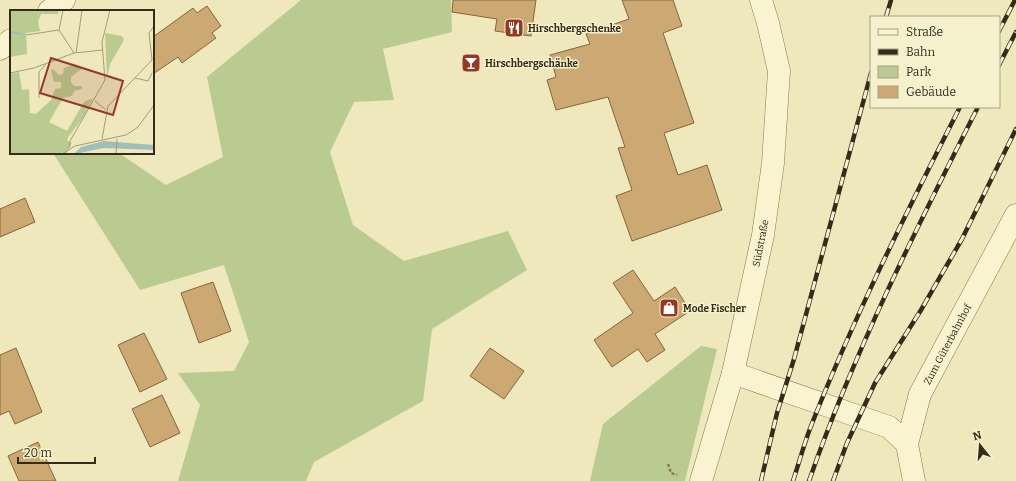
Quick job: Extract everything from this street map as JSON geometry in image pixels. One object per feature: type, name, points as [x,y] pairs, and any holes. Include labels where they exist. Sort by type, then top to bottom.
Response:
[{"type":"street","points":[[50,10],[64,0]]},
{"type":"street","name":"Südstraße","points":[[701,481],[733,373],[763,235],[773,163],[779,70],[761,0]]},
{"type":"street","points":[[0,49],[10,41]]},
{"type":"street","name":"Zum Güterbahnhof","points":[[914,481],[907,444],[920,394],[1016,215]]},
{"type":"street","points":[[733,373],[889,427],[907,444]]},
{"type":"green space","points":[[301,0],[451,0],[452,32],[383,49],[394,100],[354,102],[330,152],[353,225],[404,261],[508,231],[527,270],[432,329],[423,401],[314,462],[306,481],[178,481],[200,405],[178,373],[234,371],[249,342],[224,265],[140,290],[54,154],[120,154],[166,185],[223,157],[207,77]]},
{"type":"green space","points":[[701,346],[717,349],[685,481],[590,481],[603,424]]},
{"type":"building","points":[[453,0],[536,0],[531,36],[495,31],[497,19],[452,12]]},
{"type":"building","points":[[622,0],[673,0],[682,26],[663,33],[694,123],[664,133],[678,175],[707,165],[722,210],[632,241],[616,196],[632,190],[618,148],[625,147],[608,97],[556,110],[547,80],[556,77],[550,55],[590,44],[586,34],[629,19]]},
{"type":"building","points":[[207,6],[221,26],[212,33],[216,38],[182,63],[178,57],[154,73],[154,36],[193,8],[197,13]]},
{"type":"building","points":[[25,198],[35,222],[0,237],[0,209]]},
{"type":"building","points":[[633,270],[654,301],[675,287],[690,311],[655,334],[665,350],[647,362],[638,349],[612,367],[594,340],[633,313],[613,283]]},
{"type":"building","points":[[213,282],[231,331],[199,343],[181,293]]},
{"type":"building","points":[[144,333],[167,379],[140,392],[118,345]]},
{"type":"building","points":[[16,348],[42,412],[15,424],[9,411],[0,415],[0,355]]},
{"type":"building","points":[[490,348],[524,371],[504,399],[470,376]]},
{"type":"building","points":[[162,395],[180,433],[150,447],[132,409]]},
{"type":"building","points":[[38,442],[56,481],[19,481],[8,456]]},
{"type":"railway","points":[[886,16],[891,0]]},
{"type":"railway","points":[[1000,29],[1015,0]]},
{"type":"railway","points":[[1000,63],[1016,32]]},
{"type":"railway","points":[[761,481],[777,413],[794,359],[870,77]]},
{"type":"railway","points":[[793,481],[811,426],[845,345],[901,225],[960,108]]},
{"type":"railway","points":[[809,481],[846,385],[887,291],[978,108]]},
{"type":"railway","points":[[833,481],[847,443],[875,383],[921,310],[962,239],[1016,129]]},
{"type":"place","name":"Hirschbergschenke","points":[[514,28]]},
{"type":"place","name":"Hirschbergschänke","points":[[471,63]]},
{"type":"place","name":"Mode Fischer","points":[[669,308]]}]
